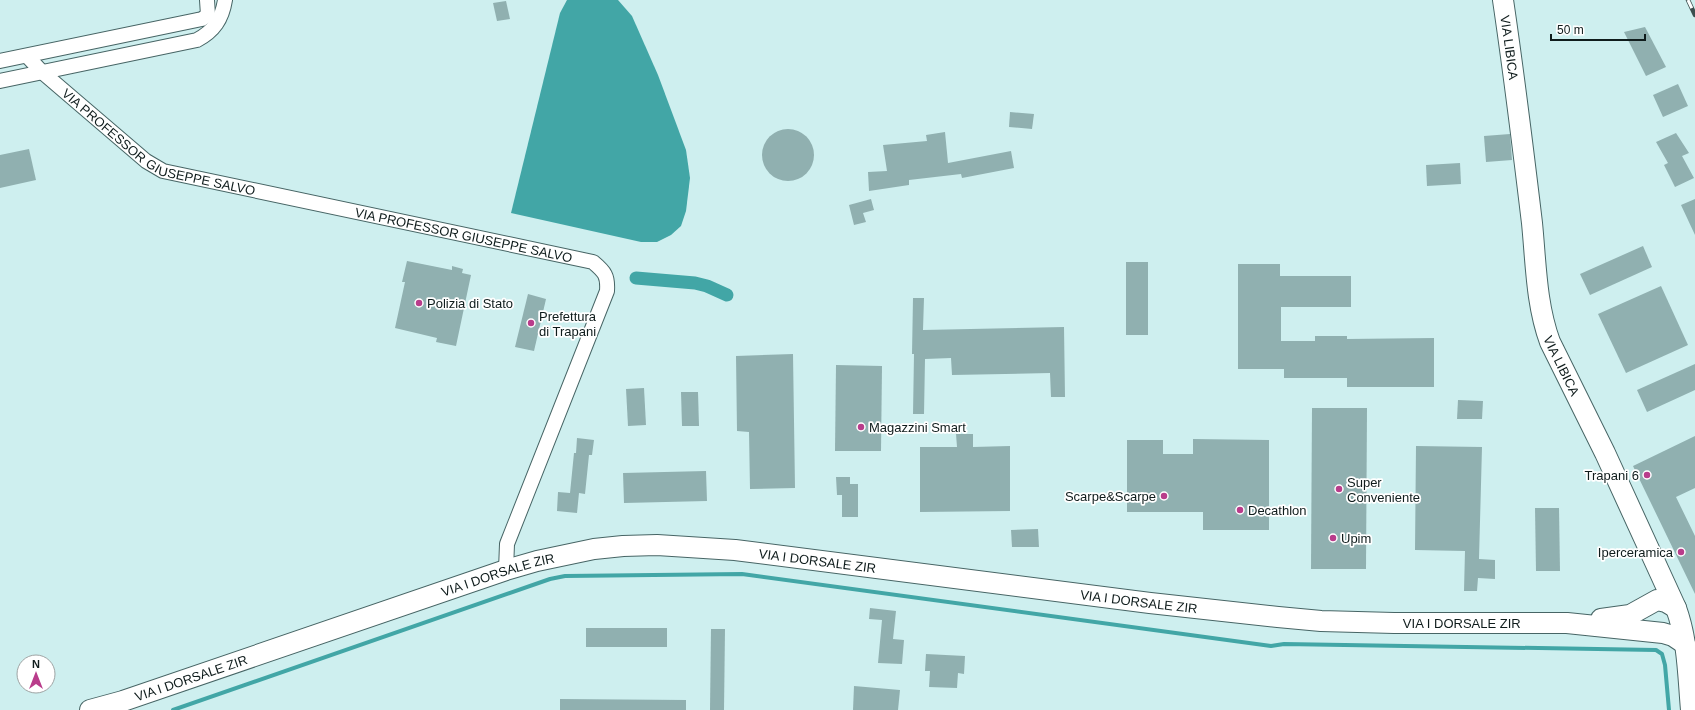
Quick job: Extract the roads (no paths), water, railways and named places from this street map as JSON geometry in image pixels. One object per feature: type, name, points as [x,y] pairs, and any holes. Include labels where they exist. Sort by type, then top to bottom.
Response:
[{"type":"main road","name":"VIA LIBICA","points":[[1504,0],[1532,225],[1540,310],[1550,342],[1605,453],[1655,560],[1682,623],[1691,710]]},
{"type":"main road","name":"VIA I DORSALE ZIR","points":[[90,710],[130,698],[537,560],[594,549],[624,546],[657,545],[735,550],[1143,602],[1321,621],[1394,624],[1660,623],[1670,618],[1676,608]]},
{"type":"main road","points":[[1618,622],[1642,599],[1650,589],[1655,577],[1655,560]]},
{"type":"main road","name":"VIA I DORSALE ZIR","points":[[1618,622],[1673,636],[1685,644]]},
{"type":"street","points":[[207,0],[208,15],[202,19],[2,61],[4,80],[197,40],[210,33],[219,21],[224,11],[225,0]]},
{"type":"street","points":[[103,40],[107,59]]},
{"type":"street","name":"VIA PROFESSOR GIUSEPPE SALVO","points":[[27,56],[42,72],[146,161],[163,171],[593,262],[603,270],[608,281],[607,291],[507,544],[506,570]]},
{"type":"water","points":[[567,0],[618,0],[632,16],[658,75],[686,150],[690,178],[686,211],[681,226],[671,235],[657,242],[641,242],[511,213],[560,13]]},
{"type":"waterway","points":[[636,278],[695,283],[707,286],[727,295]]},
{"type":"waterway","points":[[173,710],[550,579],[565,576],[742,574],[1271,646],[1284,644],[1656,650],[1662,654],[1665,665],[1669,710]]},
{"type":"railway","points":[[1688,0],[1695,15]]},
{"type":"place","name":"Polizia di Stato","points":[[419,303]]},
{"type":"place","name":"Prefettura di Trapani","points":[[531,323]]},
{"type":"place","name":"Magazzini Smart","points":[[861,427]]},
{"type":"place","name":"Trapani 6","points":[[1647,475]]},
{"type":"place","name":"Super Conveniente","points":[[1339,489]]},
{"type":"place","name":"Scarpe&Scarpe","points":[[1164,496]]},
{"type":"place","name":"Decathlon","points":[[1240,510]]},
{"type":"place","name":"Upim","points":[[1333,538]]},
{"type":"place","name":"Iperceramica","points":[[1681,552]]}]
